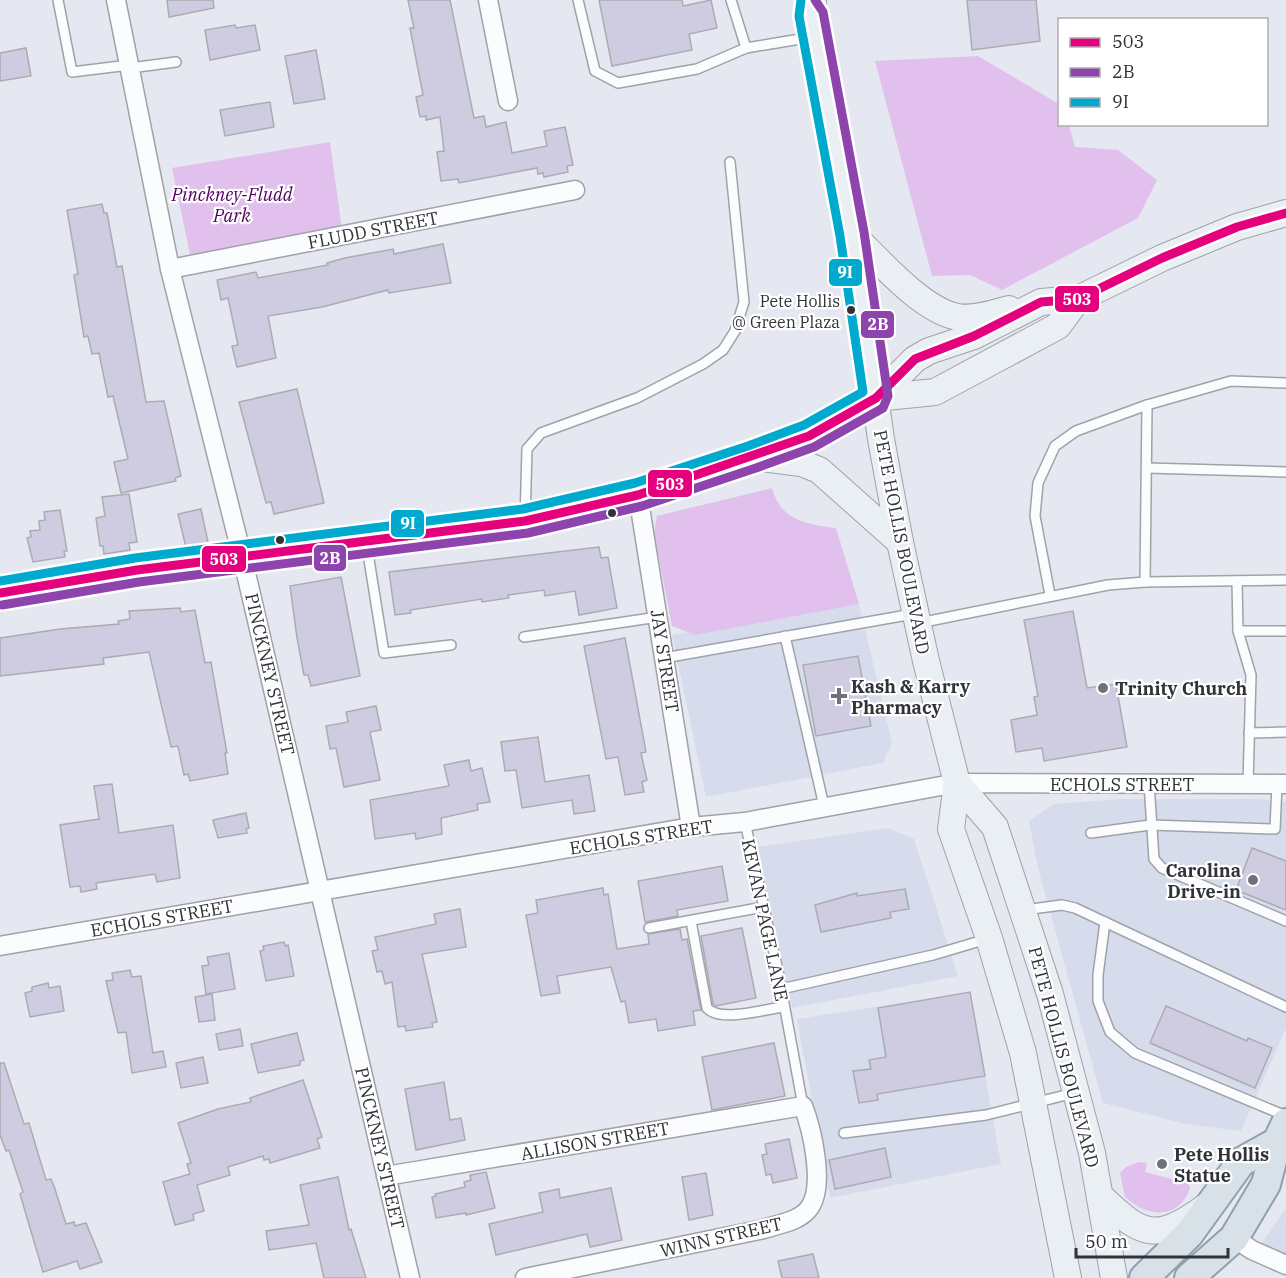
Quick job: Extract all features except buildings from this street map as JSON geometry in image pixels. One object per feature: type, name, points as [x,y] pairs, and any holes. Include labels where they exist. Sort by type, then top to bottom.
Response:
[{"type":"main road","name":"PETE HOLLIS BOULEVARD","points":[[809,13],[852,234],[900,542],[926,661],[957,783],[951,828],[989,938],[1023,1053],[1068,1278]]},
{"type":"main road","points":[[852,234],[912,291],[930,304],[958,317],[989,314],[1041,302],[1078,299],[1162,258],[1237,227],[1286,213]]},
{"type":"main road","points":[[876,398],[935,392],[1058,326],[1078,299]]},
{"type":"main road","points":[[876,398],[915,359],[974,336],[1041,302]]},
{"type":"main road","points":[[752,457],[801,463],[819,470],[900,542]]},
{"type":"main road","name":"PETE HOLLIS BOULEVARD","points":[[957,783],[995,827],[1050,994],[1092,1153],[1114,1278]]},
{"type":"main road","points":[[1144,1278],[1189,1234],[1241,1162],[1281,1133]]},
{"type":"main road","points":[[1189,1278],[1234,1238],[1266,1184],[1281,1133]]},
{"type":"main road","points":[[1100,1196],[1129,1223],[1156,1231],[1182,1224],[1209,1204]]},
{"type":"street","name":"PINCKNEY STREET","points":[[117,0],[170,269],[242,556],[410,1278]]},
{"type":"street","points":[[488,0],[508,101]]},
{"type":"street","name":"FLUDD STREET","points":[[170,269],[575,190]]},
{"type":"street","points":[[0,593],[137,570],[525,521],[638,495],[752,457],[808,436],[876,398]]},
{"type":"street","name":"JAY STREET","points":[[638,495],[691,827]]},
{"type":"street","name":"ECHOLS STREET","points":[[0,946],[691,827],[745,822],[957,783],[1281,784]]},
{"type":"street","name":"ALLISON STREET","points":[[386,1176],[803,1106]]},
{"type":"street","name":"WINN STREET","points":[[525,1278],[764,1229],[793,1220],[810,1207],[816,1182],[814,1143],[803,1106]]},
{"type":"street","points":[[1234,1238],[1252,1250],[1284,1262]]},
{"type":"lane","points":[[58,0],[72,72],[176,62]]},
{"type":"lane","points":[[578,0],[595,71],[618,83],[697,69],[746,48],[809,13]]},
{"type":"lane","points":[[731,0],[746,48]]},
{"type":"lane","points":[[525,521],[527,449],[531,441],[540,433],[637,399],[703,364],[723,350],[735,331],[744,302],[730,162]]},
{"type":"lane","points":[[1050,595],[1035,516],[1038,483],[1055,446],[1076,431],[1147,405],[1231,381],[1286,382]]},
{"type":"lane","points":[[1146,582],[1147,405]]},
{"type":"lane","points":[[1147,468],[1286,472]]},
{"type":"lane","points":[[366,541],[384,653],[452,645]]},
{"type":"lane","points":[[664,658],[785,636],[918,618],[1050,595],[1146,582],[1286,580]]},
{"type":"lane","points":[[1237,581],[1238,631],[1251,675],[1248,784]]},
{"type":"lane","points":[[524,637],[658,617]]},
{"type":"lane","points":[[1238,631],[1286,631]]},
{"type":"lane","points":[[785,636],[825,807]]},
{"type":"lane","points":[[1249,733],[1286,732]]},
{"type":"lane","points":[[1149,783],[1150,825],[1155,859],[1162,868],[1286,921]]},
{"type":"lane","points":[[1275,829],[1281,784]]},
{"type":"lane","name":"KEVAN PAGE LANE","points":[[745,822],[781,989],[803,1106]]},
{"type":"lane","points":[[1091,833],[1150,825],[1275,829],[1286,833]]},
{"type":"lane","points":[[1021,910],[1062,905],[1075,908],[1286,1007]]},
{"type":"lane","points":[[649,928],[764,907]]},
{"type":"lane","points":[[691,921],[707,1008],[711,1012],[725,1016],[783,1007]]},
{"type":"lane","points":[[1105,922],[1098,975],[1098,1002],[1110,1032],[1135,1053],[1286,1116]]},
{"type":"lane","points":[[781,989],[933,955],[989,938]]},
{"type":"lane","points":[[844,1133],[986,1115],[1077,1093]]},
{"type":"shaded area","points":[[859,604],[892,743],[883,763],[706,797],[672,635]]},
{"type":"shaded area","points":[[1122,799],[1257,799],[1286,802],[1286,1028],[1241,1131],[1186,1124],[1103,1103],[1038,868],[1029,821],[1054,804]]},
{"type":"shaded area","points":[[888,828],[914,839],[958,976],[792,1008],[757,847]]},
{"type":"shaded area","points":[[970,992],[1001,1164],[830,1198],[797,1019]]},
{"type":"shaded area","points":[[1286,1208],[1286,1254],[1262,1243]]},
{"type":"green space","points":[[978,56],[1058,103],[1058,126],[1069,126],[1075,147],[1118,150],[1157,180],[1138,218],[1002,290],[970,275],[932,276],[875,61]]},
{"type":"green space","name":"Pinckney-Fludd Park","points":[[330,142],[342,230],[191,259],[172,168]]},
{"type":"green space","points":[[772,488],[782,508],[796,519],[836,528],[859,604],[695,635],[672,626],[654,532],[657,516]]},
{"type":"green space","points":[[1139,1162],[1147,1163],[1145,1172],[1172,1179],[1176,1170],[1187,1180],[1190,1188],[1178,1206],[1171,1210],[1153,1212],[1143,1209],[1125,1197],[1120,1173],[1126,1167]]},
{"type":"transit line","name":"9I","points":[[0,581],[135,558],[523,509],[635,483],[748,446],[804,425],[863,392],[840,236],[799,16],[801,0]]},
{"type":"transit line","name":"2B","points":[[2,605],[139,582],[528,533],[642,506],[756,468],[814,447],[883,408],[888,396],[864,232],[823,12],[815,0]]},
{"type":"transit line","name":"503","points":[[0,593],[137,570],[525,521],[638,495],[809,436],[876,398],[915,359],[974,336],[1041,302],[1078,299],[1162,258],[1237,227],[1286,213]]},
{"type":"place","name":"Pete Hollis @ Green Plaza","points":[[851,310]]},
{"type":"place","name":"Trinity Church","points":[[1103,688]]},
{"type":"place","name":"Kash & Karry Pharmacy","points":[[839,696]]},
{"type":"place","name":"Carolina Drive-in","points":[[1253,880]]},
{"type":"place","name":"Pete Hollis Statue","points":[[1162,1164]]}]
